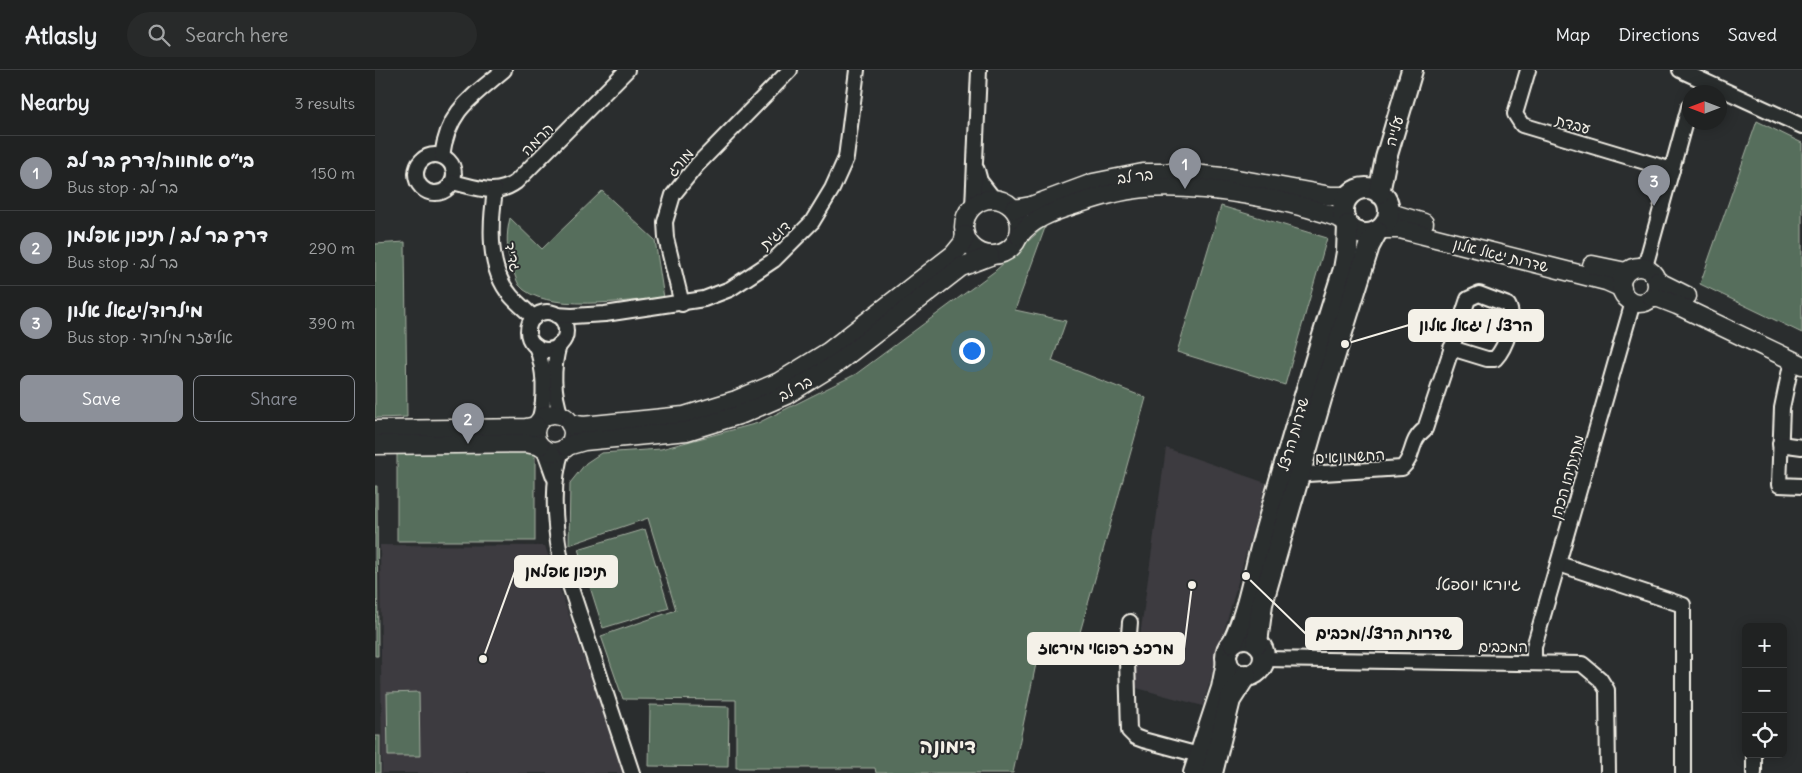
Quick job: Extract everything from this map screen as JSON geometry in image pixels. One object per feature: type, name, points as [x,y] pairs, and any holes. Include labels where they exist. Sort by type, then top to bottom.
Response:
[{"type":"main road","name":"עלייה","points":[[1369,197],[1377,156],[1401,70]]},
{"type":"main road","name":"עלייה","points":[[1369,197],[1386,158],[1412,70]]},
{"type":"main road","points":[[1369,197],[1386,221],[1378,230],[1371,234],[1358,233],[1346,223],[1343,206],[1369,197]]},
{"type":"main road","name":"שדרות הרצל","points":[[1260,651],[1262,604],[1290,474],[1344,268],[1347,252],[1346,223]]},
{"type":"main road","name":"שדרות הרצל","points":[[1233,642],[1243,618],[1290,474],[1369,246],[1378,230]]},
{"type":"main road","points":[[1197,764],[1223,688],[1227,651],[1233,642],[1248,638],[1260,651],[1255,672],[1246,675],[1234,672],[1227,662]]},
{"type":"main road","points":[[1212,773],[1230,700],[1246,675]]},
{"type":"street","points":[[443,156],[445,138],[452,120],[463,105],[504,70]]},
{"type":"street","name":"הרמה","points":[[495,191],[506,190],[517,182],[627,70]]},
{"type":"street","name":"מורג","points":[[682,304],[666,238],[665,222],[673,195],[697,165],[790,70]]},
{"type":"street","name":"דוגית","points":[[556,315],[605,314],[682,304],[704,299],[730,288],[774,260],[812,222],[832,190],[846,158],[857,70]]},
{"type":"street","points":[[973,207],[979,70]]},
{"type":"street","name":"עבדת","points":[[1528,70],[1515,114],[1522,125],[1672,170]]},
{"type":"street","points":[[1680,70],[1697,85]]},
{"type":"street","points":[[1727,97],[1802,126]]},
{"type":"street","points":[[1727,98],[1802,136]]},
{"type":"street","points":[[1645,267],[1683,130]]},
{"type":"street","points":[[431,155],[443,156],[453,167],[452,182],[449,187],[439,192],[427,191],[419,183],[417,172],[421,161],[431,155]]},
{"type":"street","points":[[974,159],[980,181],[993,199]]},
{"type":"street","name":"בר לב","points":[[1014,210],[1031,206],[1093,183],[1143,173],[1184,173],[1231,178],[1331,196],[1369,197]]},
{"type":"street","points":[[452,182],[495,191]]},
{"type":"street","name":"בר לב","points":[[1019,236],[1035,221],[1064,208],[1097,197],[1144,188],[1183,188],[1229,193],[1313,209],[1346,223]]},
{"type":"street","name":"גדיד","points":[[495,191],[491,232],[499,278],[511,296],[534,318]]},
{"type":"street","name":"שדרות יגאל אלון","points":[[1369,197],[1405,218],[1624,280]]},
{"type":"street","points":[[993,199],[1006,202],[1014,210],[1021,224],[1019,236],[1012,248],[1004,253],[990,256],[976,251],[969,244],[965,235],[964,225],[966,216],[973,207],[980,202],[993,199]]},
{"type":"street","name":"שדרות יגאל אלון","points":[[1378,230],[1400,229],[1606,281],[1624,280]]},
{"type":"street","name":"בר לב","points":[[566,420],[583,426],[684,416],[736,400],[779,382],[828,352],[954,254],[963,243],[965,235]]},
{"type":"street","name":"בר לב","points":[[564,448],[584,441],[687,431],[742,414],[786,395],[836,364],[961,267],[990,256]]},
{"type":"street","points":[[1655,290],[1642,303],[1633,302],[1625,297],[1624,280],[1635,267],[1645,267],[1652,271],[1655,290],[1659,298],[1677,304],[1799,359],[1782,408],[1779,485],[1802,486]]},
{"type":"street","points":[[1479,294],[1509,305],[1512,311],[1512,318],[1501,353],[1495,358],[1487,359],[1451,348],[1468,299],[1479,294]]},
{"type":"street","name":"מתיתיהו הכהן","points":[[1534,662],[1534,647],[1633,302]]},
{"type":"street","points":[[555,482],[542,448],[536,439],[537,423],[542,401],[543,377],[536,346],[529,336],[530,323],[534,318],[544,313],[556,315],[564,323],[563,340],[555,373],[557,404],[572,436],[564,448],[555,482],[556,521],[560,555],[632,773]]},
{"type":"street","name":"דוגית","points":[[563,340],[584,321],[605,314]]},
{"type":"street","points":[[536,346],[548,350],[563,340]]},
{"type":"street","name":"החשמונאים","points":[[1290,474],[1402,468],[1407,464],[1416,436],[1425,428],[1451,348]]},
{"type":"street","points":[[375,430],[526,428],[549,414],[566,420]]},
{"type":"street","points":[[375,445],[526,443],[556,452],[564,448]]},
{"type":"street","points":[[1781,444],[1802,447]]},
{"type":"street","points":[[1559,564],[1683,605],[1683,773]]},
{"type":"street","points":[[1130,622],[1127,660],[1129,731],[1135,737],[1197,764]]},
{"type":"street","name":"המכבים","points":[[1260,651],[1583,664],[1591,669],[1607,690],[1608,773]]},
{"type":"street","points":[[1753,758],[1753,773]]},
{"type":"shaded area","points":[[1166,448],[1266,483],[1203,706],[1133,687]]},
{"type":"shaded area","points":[[380,545],[545,546],[624,773],[382,773]]},
{"type":"green space","points":[[1757,121],[1802,143],[1802,333],[1700,284]]},
{"type":"green space","points":[[602,191],[655,240],[664,298],[587,303],[547,300],[530,294],[519,285],[510,261],[507,236],[510,218],[542,249]]},
{"type":"green space","points":[[1221,206],[1327,238],[1285,385],[1177,352]]},
{"type":"green space","points":[[1046,225],[1015,310],[1066,321],[1052,361],[1146,398],[1075,650],[1040,645],[1013,773],[876,773],[875,768],[736,768],[736,700],[623,699],[601,636],[676,610],[648,518],[569,545],[570,483],[586,463],[601,453],[661,449],[758,423],[856,374],[995,271]]},
{"type":"green space","points":[[405,242],[407,417],[375,418],[375,244]]},
{"type":"green space","points":[[397,452],[535,452],[535,541],[397,541]]},
{"type":"green space","points":[[375,486],[377,486],[378,656],[375,656]]},
{"type":"green space","points":[[645,529],[669,608],[603,628],[578,549]]},
{"type":"green space","points":[[419,692],[420,756],[388,756],[387,693]]},
{"type":"green space","points":[[650,705],[729,707],[728,767],[649,766]]},
{"type":"green space","points":[[375,736],[380,736],[380,773],[375,773]]},
{"type":"place","name":"בי״ס אחווה/דרך בר לב","points":[[1185,189]]},
{"type":"place","name":"מילרוד/יגאל אלון","points":[[1654,206]]},
{"type":"place","name":"הרצל / יגאל אלון","points":[[1345,344]]},
{"type":"place","name":"דרך בר לב / תיכון אפלמן","points":[[468,444]]},
{"type":"place","name":"שדרות הרצל/מכבים","points":[[1246,576]]},
{"type":"place","name":"מרכז רפואי מיראז","points":[[1192,585]]},
{"type":"place","name":"תיכון אפלמן","points":[[483,659]]},
{"type":"district","name":"גיורא יוספטל","points":[[1478,584]]},
{"type":"district","name":"דימונה","points":[[948,745]]}]
